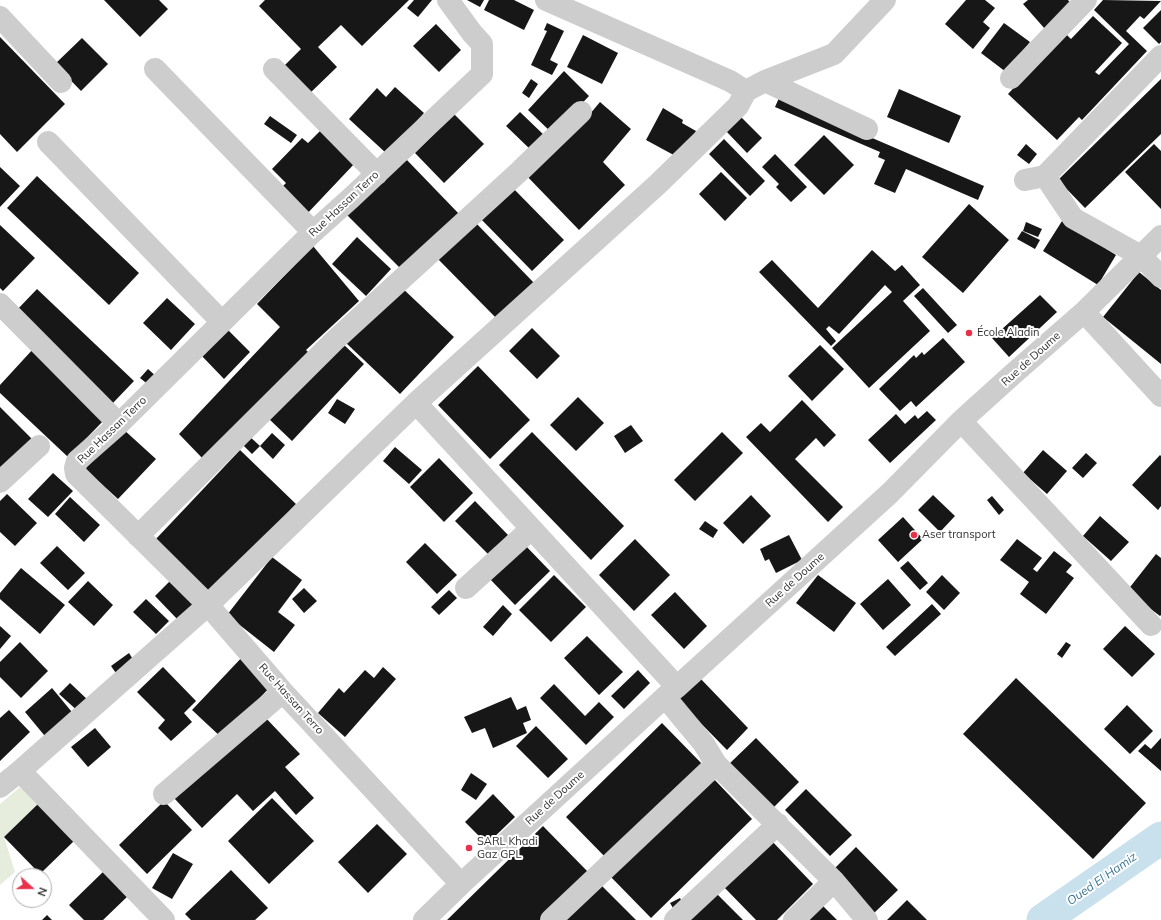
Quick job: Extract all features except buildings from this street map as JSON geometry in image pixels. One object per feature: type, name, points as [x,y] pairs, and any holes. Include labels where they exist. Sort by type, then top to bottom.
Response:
[{"type":"street","name":"Rue Hassan Terro","points":[[448,0],[482,44],[482,74],[377,174],[313,232],[119,424],[77,462],[74,468],[76,474],[208,605],[283,692],[461,884]]},
{"type":"street","points":[[546,0],[722,78],[756,86],[867,129]]},
{"type":"street","points":[[0,787],[20,772],[208,605],[416,403],[658,184],[738,106],[756,86],[834,54],[885,0]]},
{"type":"street","points":[[1011,78],[1086,0]]},
{"type":"street","points":[[0,17],[61,82]]},
{"type":"street","points":[[1161,56],[1035,178],[1073,218],[1151,258],[1161,277]]},
{"type":"street","points":[[155,69],[313,232]]},
{"type":"street","points":[[274,69],[377,174]]},
{"type":"street","points":[[138,536],[334,341],[521,170],[581,112]]},
{"type":"street","points":[[48,142],[222,322]]},
{"type":"street","name":"Rue de Doume","points":[[424,920],[461,884],[890,493],[961,421],[1012,374],[1084,312],[1151,258],[1161,236]]},
{"type":"street","points":[[0,304],[119,424]]},
{"type":"street","points":[[1084,312],[1161,396]]},
{"type":"street","points":[[416,403],[531,529],[671,692],[716,764],[834,881],[867,920]]},
{"type":"street","points":[[961,421],[1151,625]]},
{"type":"street","points":[[0,482],[39,446]]},
{"type":"street","points":[[466,588],[531,529]]},
{"type":"street","points":[[164,794],[283,692]]},
{"type":"street","points":[[551,920],[716,764]]},
{"type":"street","points":[[20,772],[164,920]]},
{"type":"street","points":[[676,920],[778,824]]},
{"type":"street","points":[[794,920],[834,881]]},
{"type":"green space","points":[[20,787],[39,803],[4,837],[14,868],[12,868],[12,875],[0,885],[0,804]]},
{"type":"waterway","name":"Oued El Hamiz","points":[[1043,920],[1161,838]]},
{"type":"place","name":"École Aladin","points":[[969,333]]},
{"type":"place","name":"Aser transport","points":[[914,535]]},
{"type":"place","name":"SARL Khadi Gaz GPL","points":[[469,848]]}]
